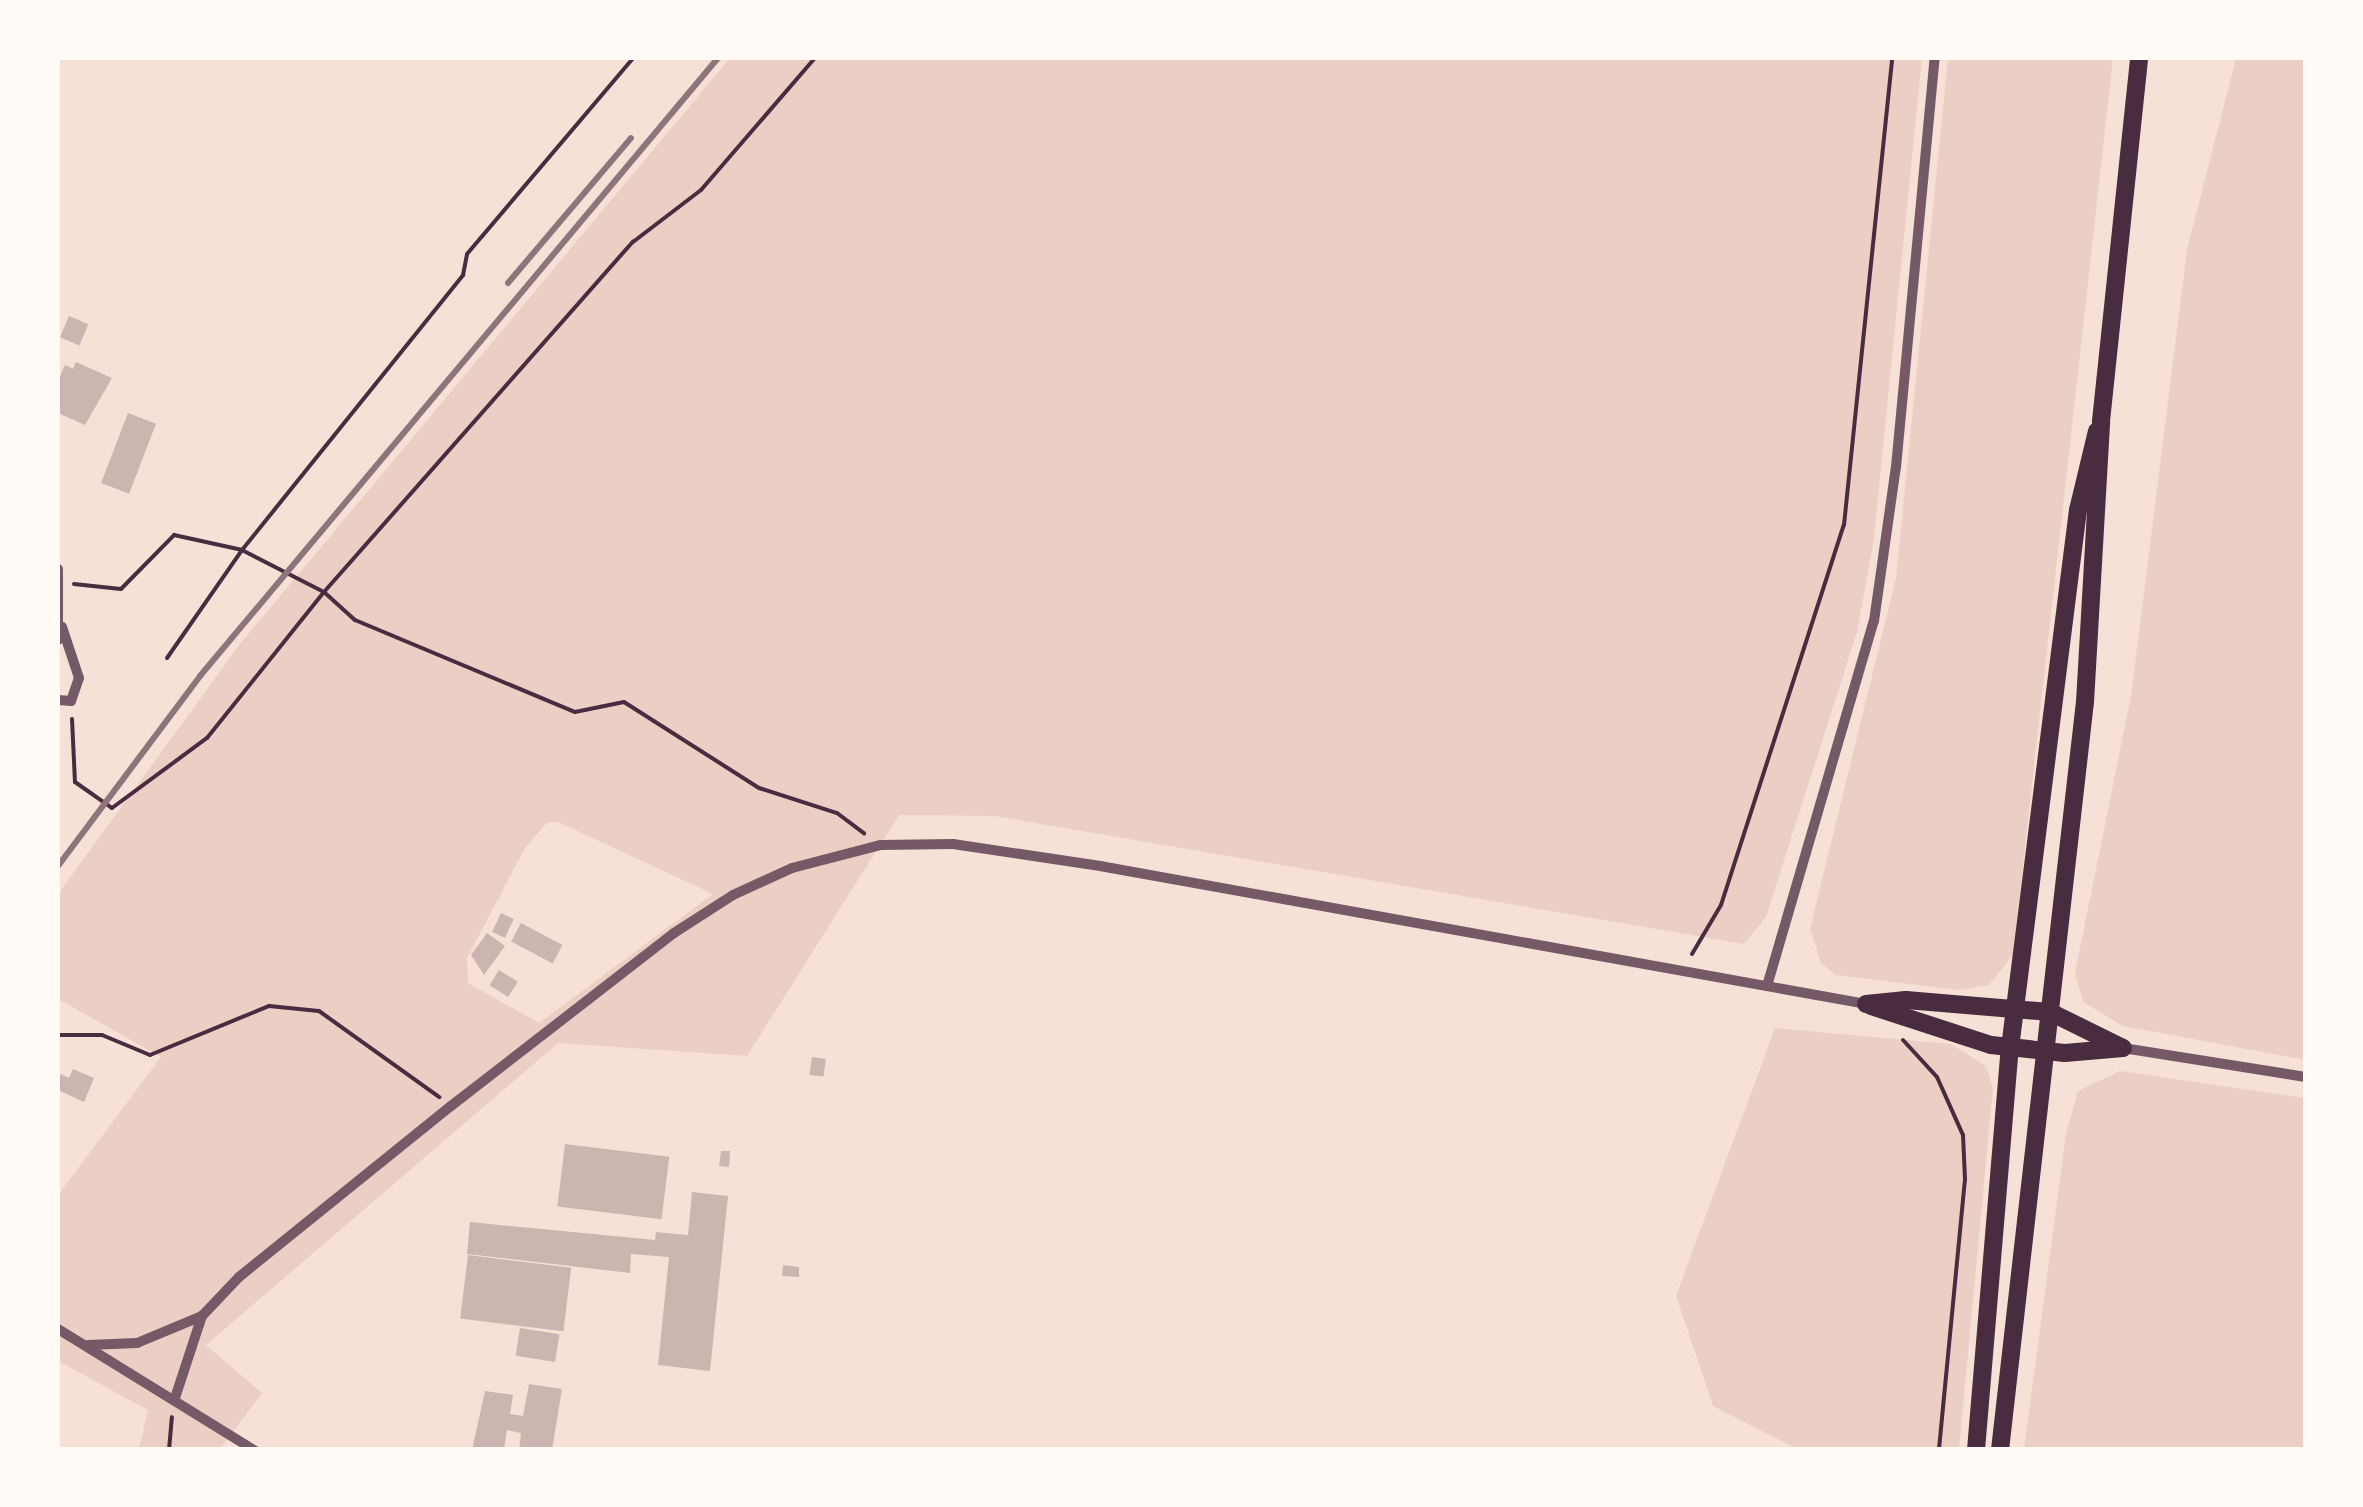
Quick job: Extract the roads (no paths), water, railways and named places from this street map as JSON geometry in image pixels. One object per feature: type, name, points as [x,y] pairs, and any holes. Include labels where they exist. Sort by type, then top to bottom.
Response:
[{"type":"highway","points":[[2000,1450],[2094,599],[2101,421],[2139,58]]},
{"type":"highway","points":[[1976,1450],[2010,1048],[2078,510],[2101,421]]},
{"type":"highway","points":[[1866,1004],[1906,1000],[2050,1012],[2123,1048]]},
{"type":"highway","points":[[1866,1004],[1902,1020],[2010,1048],[2045,1052],[2123,1048]]},
{"type":"street","points":[[1768,986],[1874,621],[1896,466],[1935,58]]},
{"type":"street","points":[[58,569],[62,628],[80,678],[71,700],[58,700]]},
{"type":"street","points":[[58,640],[62,628]]},
{"type":"street","points":[[175,1398],[202,1316],[239,1276],[451,1106],[674,932],[733,896],[792,868],[880,845],[1017,852],[1688,968],[1866,1004]]},
{"type":"street","points":[[2123,1048],[2306,1077]]},
{"type":"street","points":[[86,1346],[137,1343],[202,1316]]},
{"type":"street","points":[[58,1329],[254,1450]]},
{"type":"railway","points":[[58,866],[200,676],[718,58]]},
{"type":"railway","points":[[508,283],[631,138]]}]
